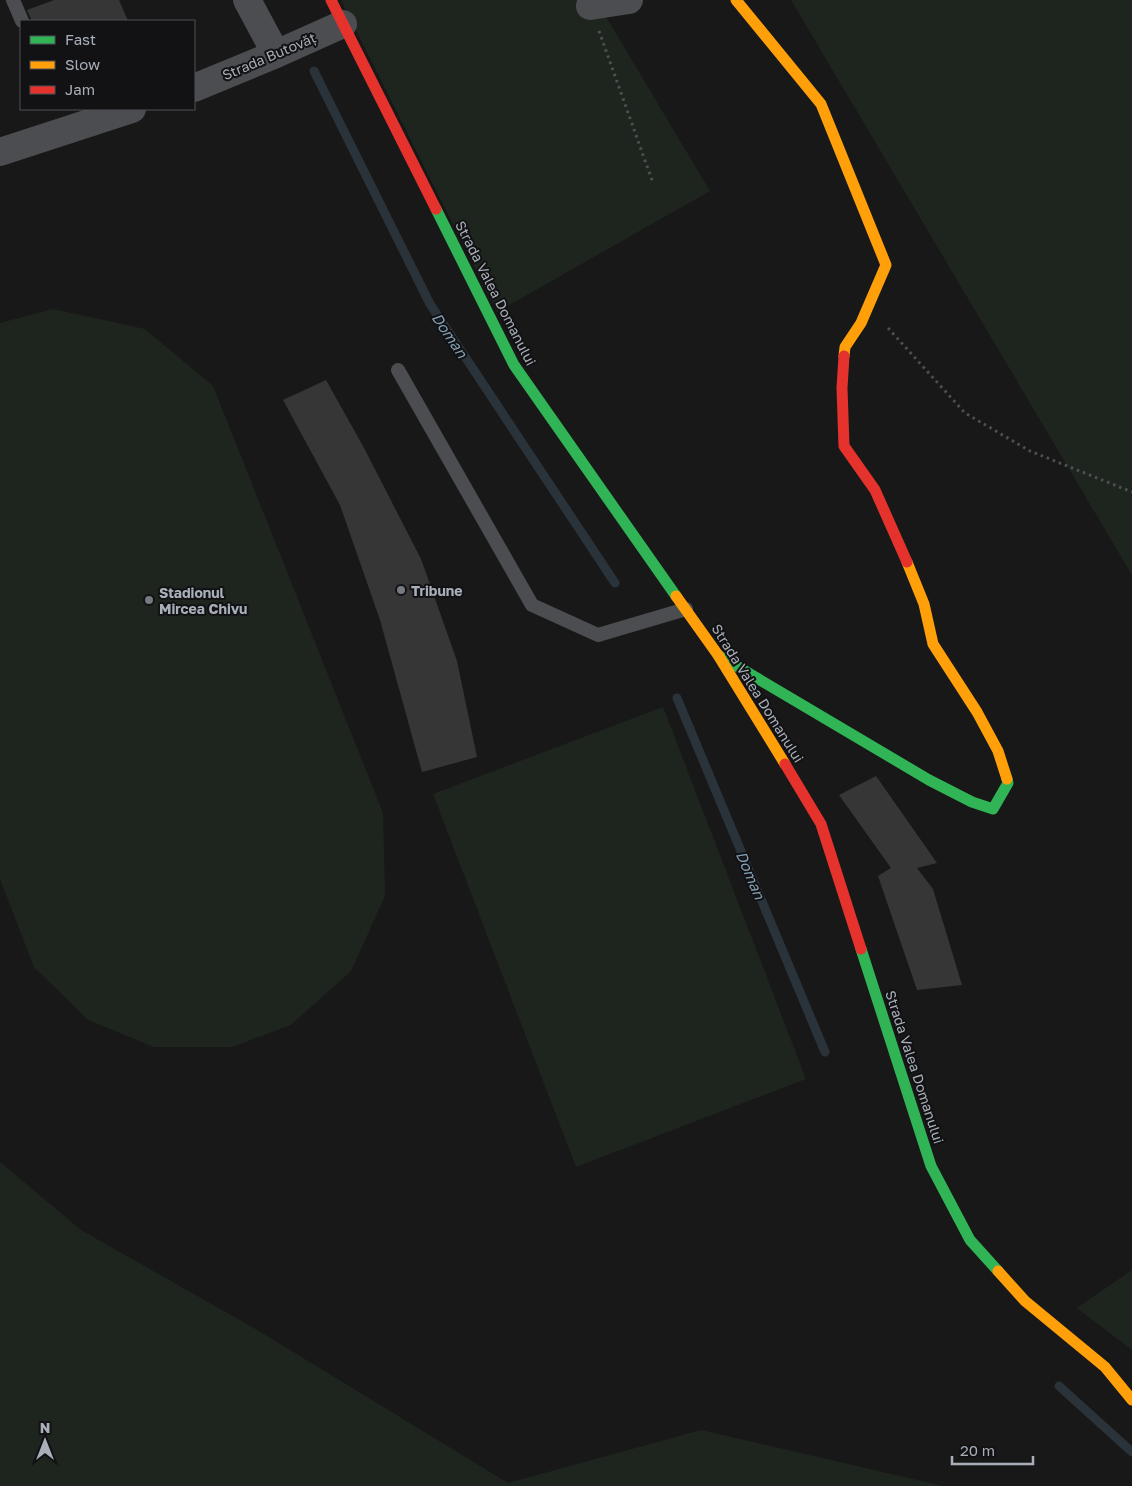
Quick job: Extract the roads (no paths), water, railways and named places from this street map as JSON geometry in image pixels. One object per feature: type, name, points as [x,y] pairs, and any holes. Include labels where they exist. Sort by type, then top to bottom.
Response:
[{"type":"main road","name":"Strada Valea Domanului","points":[[331,0],[514,365],[718,655],[821,824],[930,1166],[970,1240],[1025,1300],[1105,1367],[1132,1400]]},
{"type":"main road","points":[[718,655],[929,780],[972,802],[993,809],[1008,783],[998,750],[977,712],[933,644],[924,604],[875,490],[844,446],[842,388],[846,347],[861,323],[886,265],[821,104],[736,0]]},
{"type":"street","points":[[247,0],[276,54]]},
{"type":"street","points":[[590,6],[629,0]]},
{"type":"street","name":"Strada Butovăț","points":[[195,88],[343,24]]},
{"type":"street","points":[[0,152],[129,110]]},
{"type":"lane","points":[[13,0],[22,20]]},
{"type":"lane","points":[[398,370],[532,605],[598,635],[686,609]]},
{"type":"waterway","name":"Doman","points":[[314,71],[430,304],[615,583]]},
{"type":"waterway","name":"Doman","points":[[677,698],[825,1052]]},
{"type":"waterway","name":"Doman","points":[[1059,1386],[1132,1452]]},
{"type":"place","name":"Tribune","points":[[401,590]]},
{"type":"place","name":"Stadionul Mircea Chivu","points":[[149,600]]}]
